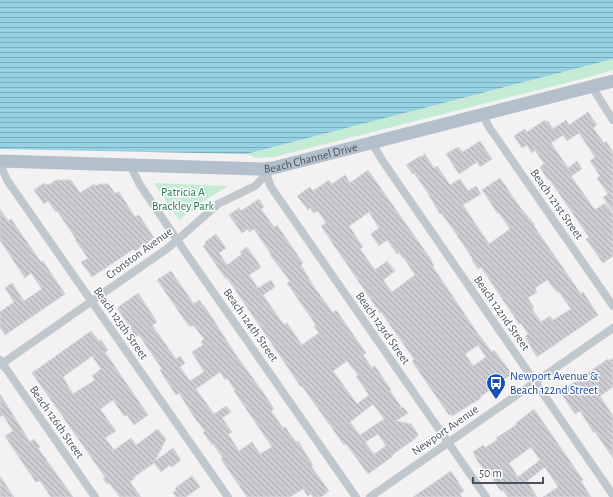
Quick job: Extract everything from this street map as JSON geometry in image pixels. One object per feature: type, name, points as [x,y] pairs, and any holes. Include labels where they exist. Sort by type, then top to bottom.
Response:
[{"type":"main road","name":"Beach Channel Drive","points":[[0,161],[267,169],[280,167],[613,81]]},
{"type":"street","points":[[592,87],[613,120]]},
{"type":"street","name":"Beach 121st Street","points":[[483,115],[489,127],[613,306]]},
{"type":"street","name":"Beach 122nd Street","points":[[372,143],[382,160],[613,495]]},
{"type":"street","name":"Beach 125th Street","points":[[0,161],[7,180],[228,497]]},
{"type":"street","name":"Beach 124th Street","points":[[130,165],[140,185],[356,497]]},
{"type":"street","name":"Cronston Avenue","points":[[1,363],[178,240],[218,204],[258,183],[267,169]]},
{"type":"street","name":"Beach 123rd Street","points":[[267,169],[271,187],[486,497]]},
{"type":"street","name":"Newport Avenue","points":[[370,497],[613,328]]},
{"type":"street","name":"Beach 126th Street","points":[[1,363],[95,497]]},
{"type":"green space","points":[[613,59],[613,70],[589,77],[274,157],[256,158],[246,154]]},
{"type":"green space","name":"Patricia A Brackley Park","points":[[154,183],[227,187],[202,202],[179,220]]},
{"type":"water","points":[[0,0],[613,0],[613,59],[246,154],[0,149]]},
{"type":"building","points":[[588,112],[597,125],[593,128],[604,143],[606,141],[613,152],[613,212],[603,197],[608,194],[597,178],[600,176],[590,161],[595,157],[579,133],[567,141],[563,135],[551,143],[568,168],[577,161],[582,169],[571,176],[595,210],[605,203],[613,214],[613,256],[603,263],[586,239],[589,237],[540,167],[544,164],[535,150],[532,153],[527,145],[522,148],[514,136],[525,129],[527,132],[545,120],[546,122],[548,121],[553,129],[566,120],[569,125]]},
{"type":"building","points":[[480,141],[492,159],[480,167],[477,162],[459,174],[446,154],[458,147],[463,152]]},
{"type":"building","points":[[425,154],[434,168],[437,166],[450,185],[460,179],[468,191],[476,186],[481,194],[463,205],[489,244],[510,229],[482,190],[500,178],[519,206],[535,225],[534,226],[581,294],[583,292],[598,315],[537,357],[525,337],[528,334],[521,323],[519,324],[481,267],[478,269],[450,225],[441,213],[440,214],[426,190],[414,173],[413,174],[406,165],[420,156],[421,157]],"holes":[[[547,280],[558,293],[559,292],[571,309],[553,320],[550,316],[541,322],[532,309],[534,308],[528,298],[537,292],[535,288]]]},
{"type":"building","points":[[368,170],[430,258],[434,266],[433,267],[476,331],[492,352],[494,350],[512,374],[480,397],[481,398],[452,416],[451,414],[449,415],[412,361],[414,359],[381,312],[380,313],[321,226],[326,223],[318,211],[314,213],[310,208],[308,210],[297,196],[310,187],[313,191],[329,180],[332,184],[345,175],[350,183]],"holes":[[[369,212],[379,228],[371,234],[379,246],[387,240],[397,254],[399,253],[406,261],[415,275],[392,292],[383,280],[395,271],[387,261],[375,270],[360,249],[363,247],[349,226]],[[478,345],[486,357],[473,366],[465,354]]]},
{"type":"building","points":[[56,180],[71,180],[80,193],[94,184],[96,186],[99,184],[108,184],[115,193],[119,192],[135,217],[139,215],[154,238],[135,251],[134,249],[92,277],[81,262],[88,258],[66,224],[48,201],[44,204],[34,190],[44,183],[49,185]]},
{"type":"building","points":[[259,199],[264,207],[261,209],[274,227],[277,225],[303,263],[301,265],[314,287],[333,313],[336,310],[366,353],[363,355],[372,368],[375,366],[391,390],[390,391],[402,408],[403,407],[408,413],[396,421],[411,424],[418,434],[416,438],[368,474],[346,444],[344,445],[302,386],[301,387],[227,278],[226,279],[203,246],[206,244],[205,242],[216,234],[226,248],[219,253],[227,265],[242,254],[240,252],[247,247],[261,267],[249,275],[258,288],[271,280],[275,287],[263,295],[284,325],[287,323],[302,345],[319,333],[314,326],[316,325],[287,283],[290,281],[270,255],[271,254],[254,229],[249,232],[248,229],[242,233],[229,215],[239,208],[241,211]],"holes":[[[347,361],[358,375],[356,376],[369,395],[357,404],[333,371]],[[373,404],[384,419],[360,435],[350,422]],[[378,434],[386,446],[374,454],[365,442]]]},
{"type":"building","points":[[0,209],[8,221],[11,219],[41,262],[43,261],[65,294],[5,335],[0,327],[0,312],[14,302],[5,288],[12,283],[24,301],[42,289],[31,273],[25,278],[0,240]]},
{"type":"building","points":[[171,271],[194,304],[199,300],[265,395],[274,409],[271,411],[283,428],[285,427],[296,442],[298,441],[313,465],[311,466],[329,491],[321,497],[313,497],[311,494],[308,496],[303,489],[290,497],[247,497],[221,459],[223,458],[203,432],[205,431],[179,393],[176,395],[160,370],[162,369],[139,335],[136,336],[117,308],[138,293],[157,322],[152,325],[176,359],[180,356],[185,363],[180,367],[190,381],[204,372],[192,352],[203,345],[201,342],[204,339],[193,325],[190,327],[186,322],[157,280]],"holes":[[[220,372],[225,380],[227,378],[235,390],[234,391],[272,447],[260,454],[252,442],[239,451],[228,434],[232,432],[222,418],[231,412],[226,406],[214,414],[196,389]]]},
{"type":"building","points":[[91,331],[99,341],[101,340],[108,350],[105,352],[148,415],[134,425],[127,415],[124,416],[113,400],[100,409],[116,431],[105,438],[114,450],[131,438],[136,445],[158,429],[166,439],[155,461],[173,448],[181,460],[172,467],[170,465],[161,472],[154,463],[134,477],[135,478],[130,482],[141,497],[120,497],[109,483],[107,484],[103,478],[105,477],[32,373]],"holes":[[[92,356],[101,369],[92,376],[95,380],[73,394],[63,377]]]},
{"type":"building","points":[[613,358],[613,387],[600,396],[613,416],[613,458],[580,411],[575,414],[560,392],[608,359],[609,361]]},
{"type":"building","points":[[0,394],[30,442],[34,439],[40,447],[38,448],[73,497],[51,497],[40,481],[36,482],[5,436],[13,431],[3,415],[0,417]]},
{"type":"building","points":[[534,409],[583,480],[581,481],[591,497],[543,497],[558,487],[545,467],[527,481],[537,497],[508,497],[503,490],[501,491],[477,460],[473,452],[483,445],[485,448],[497,440],[496,438],[516,425],[515,424]],"holes":[[[531,447],[540,460],[518,477],[509,463]]]},
{"type":"building","points":[[451,471],[464,491],[460,494],[462,497],[413,497]]},
{"type":"building","points":[[0,476],[14,497],[0,497]]},
{"type":"building","points":[[192,476],[200,487],[186,497],[176,497],[173,492],[176,491],[175,488]]},
{"type":"place","name":"Newport Avenue & Beach 122nd Street","points":[[496,400]]}]
